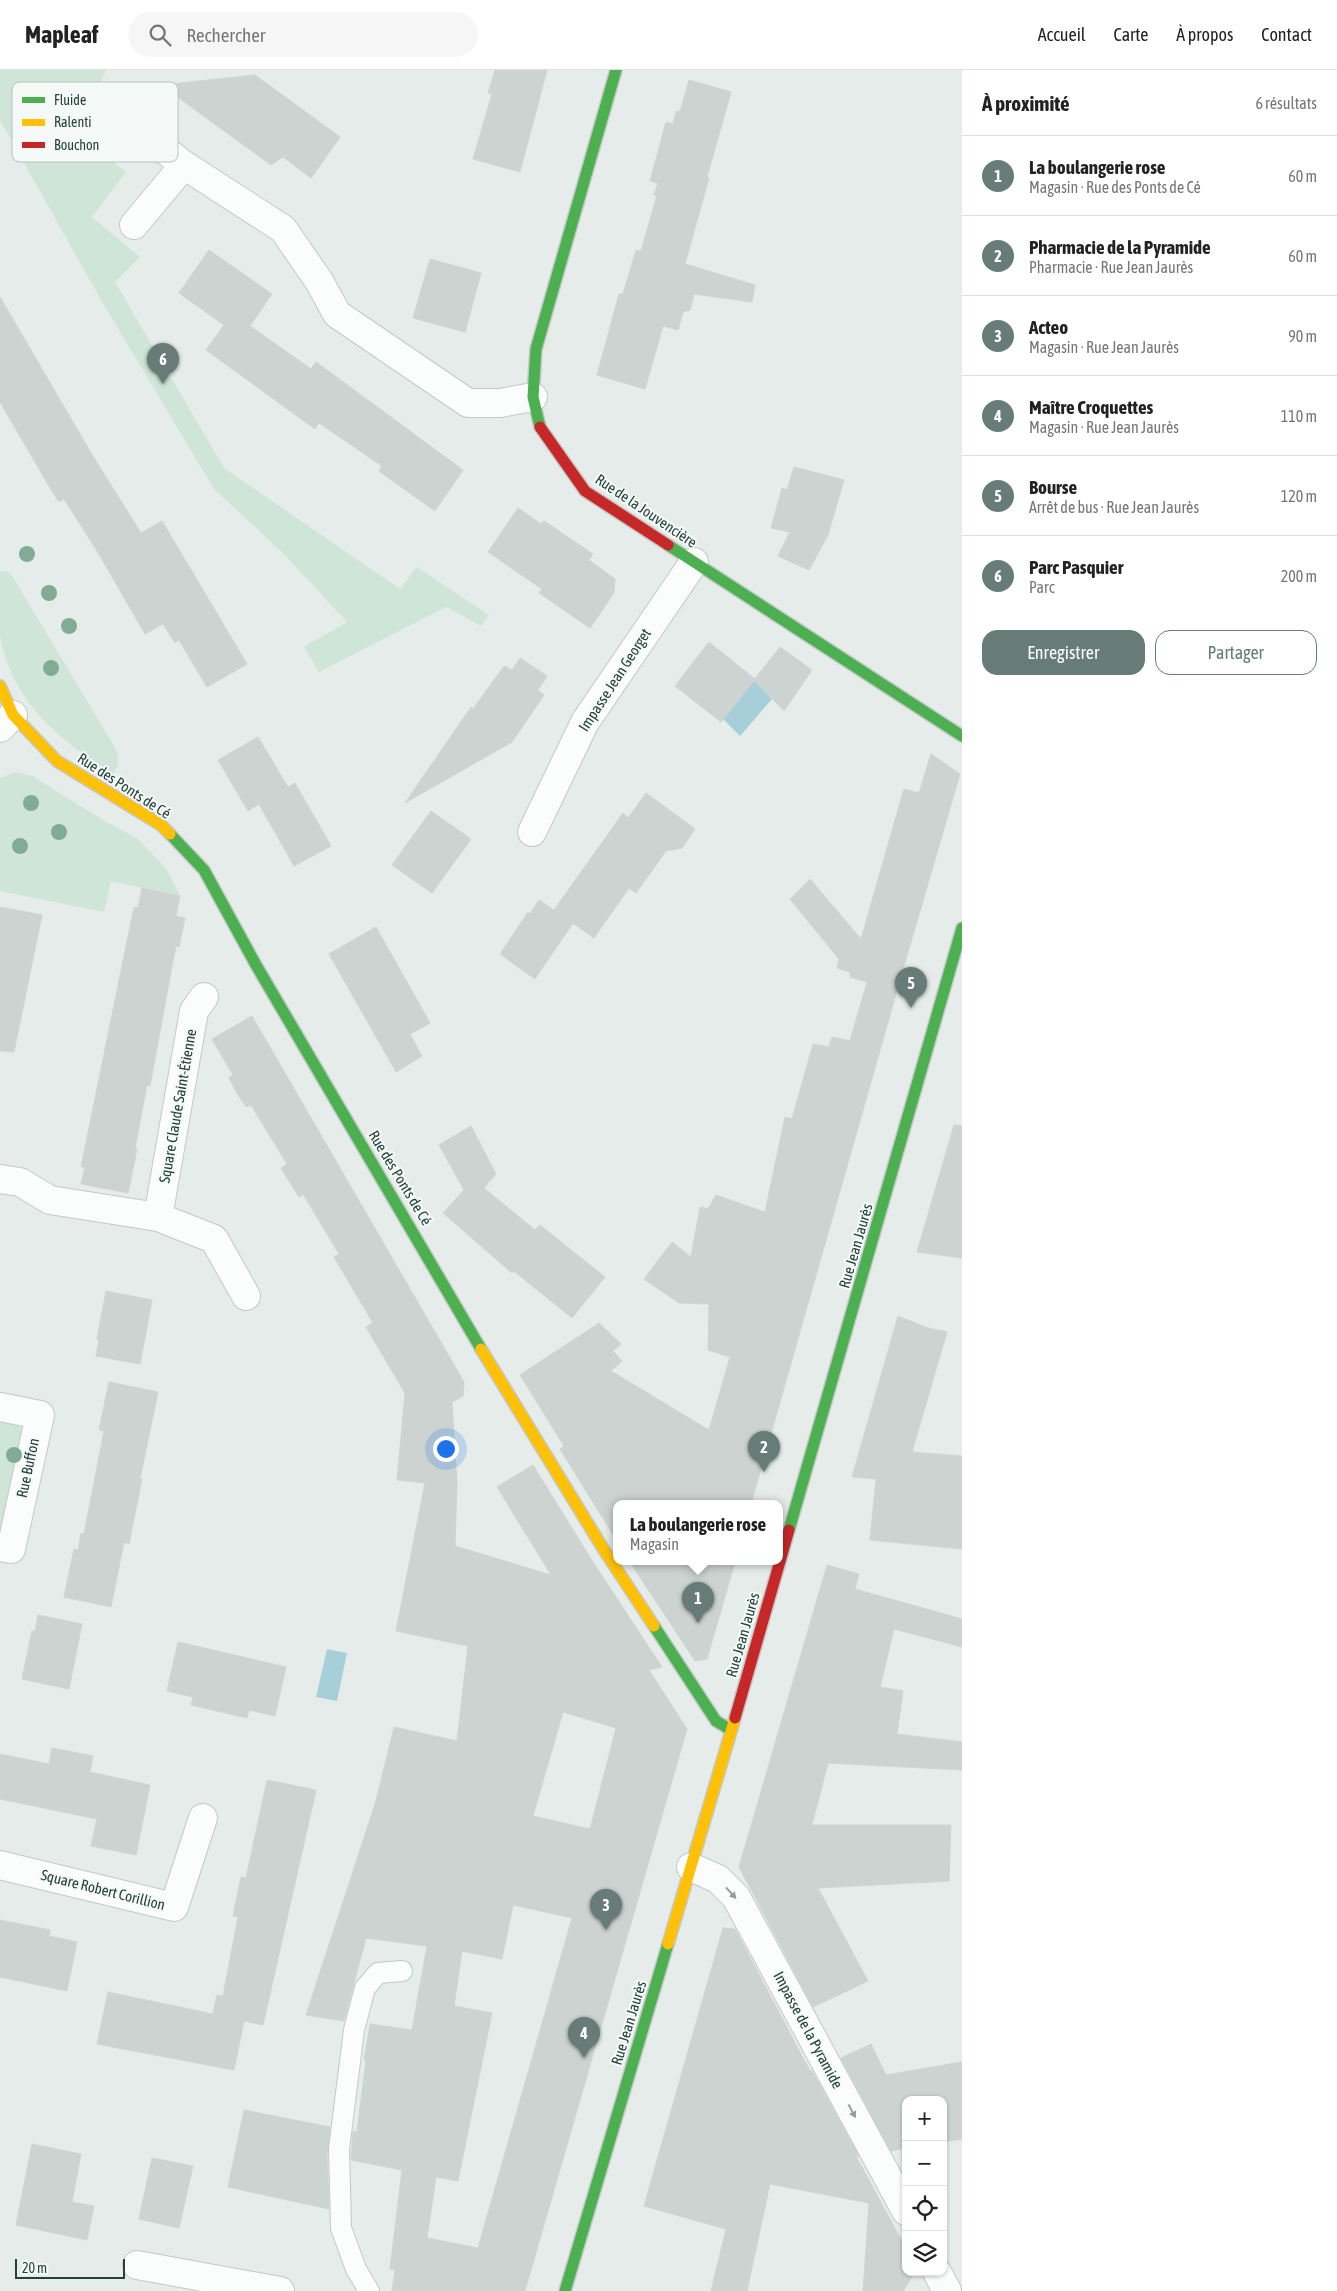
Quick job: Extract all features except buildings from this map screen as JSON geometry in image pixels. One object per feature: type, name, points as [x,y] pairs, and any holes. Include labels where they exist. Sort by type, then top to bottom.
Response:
[{"type":"street","name":"Rue de la Jouvencière","points":[[616,70],[536,349],[533,397],[540,428],[585,491],[962,736]]},
{"type":"street","points":[[178,160],[282,229],[319,281],[337,314],[468,403],[500,403],[533,397]]},
{"type":"street","points":[[134,225],[184,165]]},
{"type":"street","name":"Impasse Jean Georget","points":[[532,832],[585,722],[694,562]]},
{"type":"street","name":"Rue des Ponts de Cé","points":[[0,686],[6,722],[92,785],[161,825],[204,870],[256,965],[496,1374],[613,1564]]},
{"type":"street","name":"Rue Jean Jaurès","points":[[783,1549],[962,928]]},
{"type":"street","name":"Square Claude Saint-Étienne","points":[[158,1217],[194,1011],[204,997]]},
{"type":"street","points":[[0,1179],[20,1182],[50,1200],[158,1217],[214,1239],[246,1296]]},
{"type":"street","name":"Rue Buffon","points":[[0,1407],[40,1415],[11,1549],[0,1546]]},
{"type":"street","name":"Rue des Ponts de Cé","points":[[614,1565],[716,1721],[731,1730]]},
{"type":"street","name":"Rue Jean Jaurès","points":[[565,2291],[779,1565]]},
{"type":"street","name":"Square Robert Corillion","points":[[0,1865],[174,1907],[203,1818]]},
{"type":"street","name":"Impasse de la Pyramide","points":[[691,1867],[718,1878],[736,1897],[902,2204]]},
{"type":"street","points":[[137,2265],[280,2291]]},
{"type":"street","points":[[939,2276],[947,2291]]},
{"type":"lane","points":[[369,2291],[356,2269],[341,2228],[339,2149],[354,2030],[365,1988],[378,1973],[402,1971]]},
{"type":"green space","points":[[0,70],[106,70],[101,82],[12,82],[12,141],[0,120]]},
{"type":"green space","points":[[24,162],[113,162],[126,172],[92,217],[140,257],[115,282],[224,468],[400,589],[417,567],[489,615],[481,626],[446,607],[319,672],[304,647],[347,622],[283,553],[214,489],[101,300]]},
{"type":"green space","points":[[6,571],[11,574],[114,746],[119,760],[113,774],[74,748],[41,718],[27,700],[16,681],[6,660],[0,637],[0,572]]},
{"type":"green space","points":[[16,772],[32,776],[103,820],[138,839],[167,870],[180,896],[111,881],[104,912],[0,891],[0,778]]},
{"type":"green space","points":[[0,1413],[17,1423],[25,1434],[8,1521],[0,1530]]},
{"type":"water","points":[[755,680],[772,699],[740,736],[723,719]]},
{"type":"water","points":[[327,1649],[347,1653],[337,1701],[316,1697]]},
{"type":"traffic: fast","points":[[540,427],[533,397],[536,349],[616,70]]},
{"type":"traffic: fast","points":[[668,545],[962,736]]},
{"type":"traffic: fast","points":[[170,834],[204,870],[256,965],[481,1349]]},
{"type":"traffic: fast","points":[[789,1530],[962,928]]},
{"type":"traffic: fast","points":[[654,1626],[716,1721],[731,1730]]},
{"type":"traffic: fast","points":[[565,2291],[668,1944]]},
{"type":"traffic: slow","points":[[0,686],[13,715],[57,761],[161,825],[170,834]]},
{"type":"traffic: slow","points":[[481,1349],[613,1564]]},
{"type":"traffic: slow","points":[[614,1565],[654,1626]]},
{"type":"traffic: slow","points":[[668,1944],[735,1718]]},
{"type":"traffic: jam","points":[[540,427],[585,491],[668,545]]},
{"type":"traffic: jam","points":[[783,1551],[789,1530]]},
{"type":"traffic: jam","points":[[735,1718],[779,1565]]},
{"type":"place","name":"Parc Pasquier","points":[[163,384]]},
{"type":"place","name":"Bourse","points":[[911,1008]]},
{"type":"place","name":"Pharmacie de la Pyramide","points":[[764,1472]]},
{"type":"place","name":"La boulangerie rose","points":[[698,1623]]},
{"type":"place","name":"Acteo","points":[[606,1930]]},
{"type":"place","name":"Maître Croquettes","points":[[584,2058]]}]
